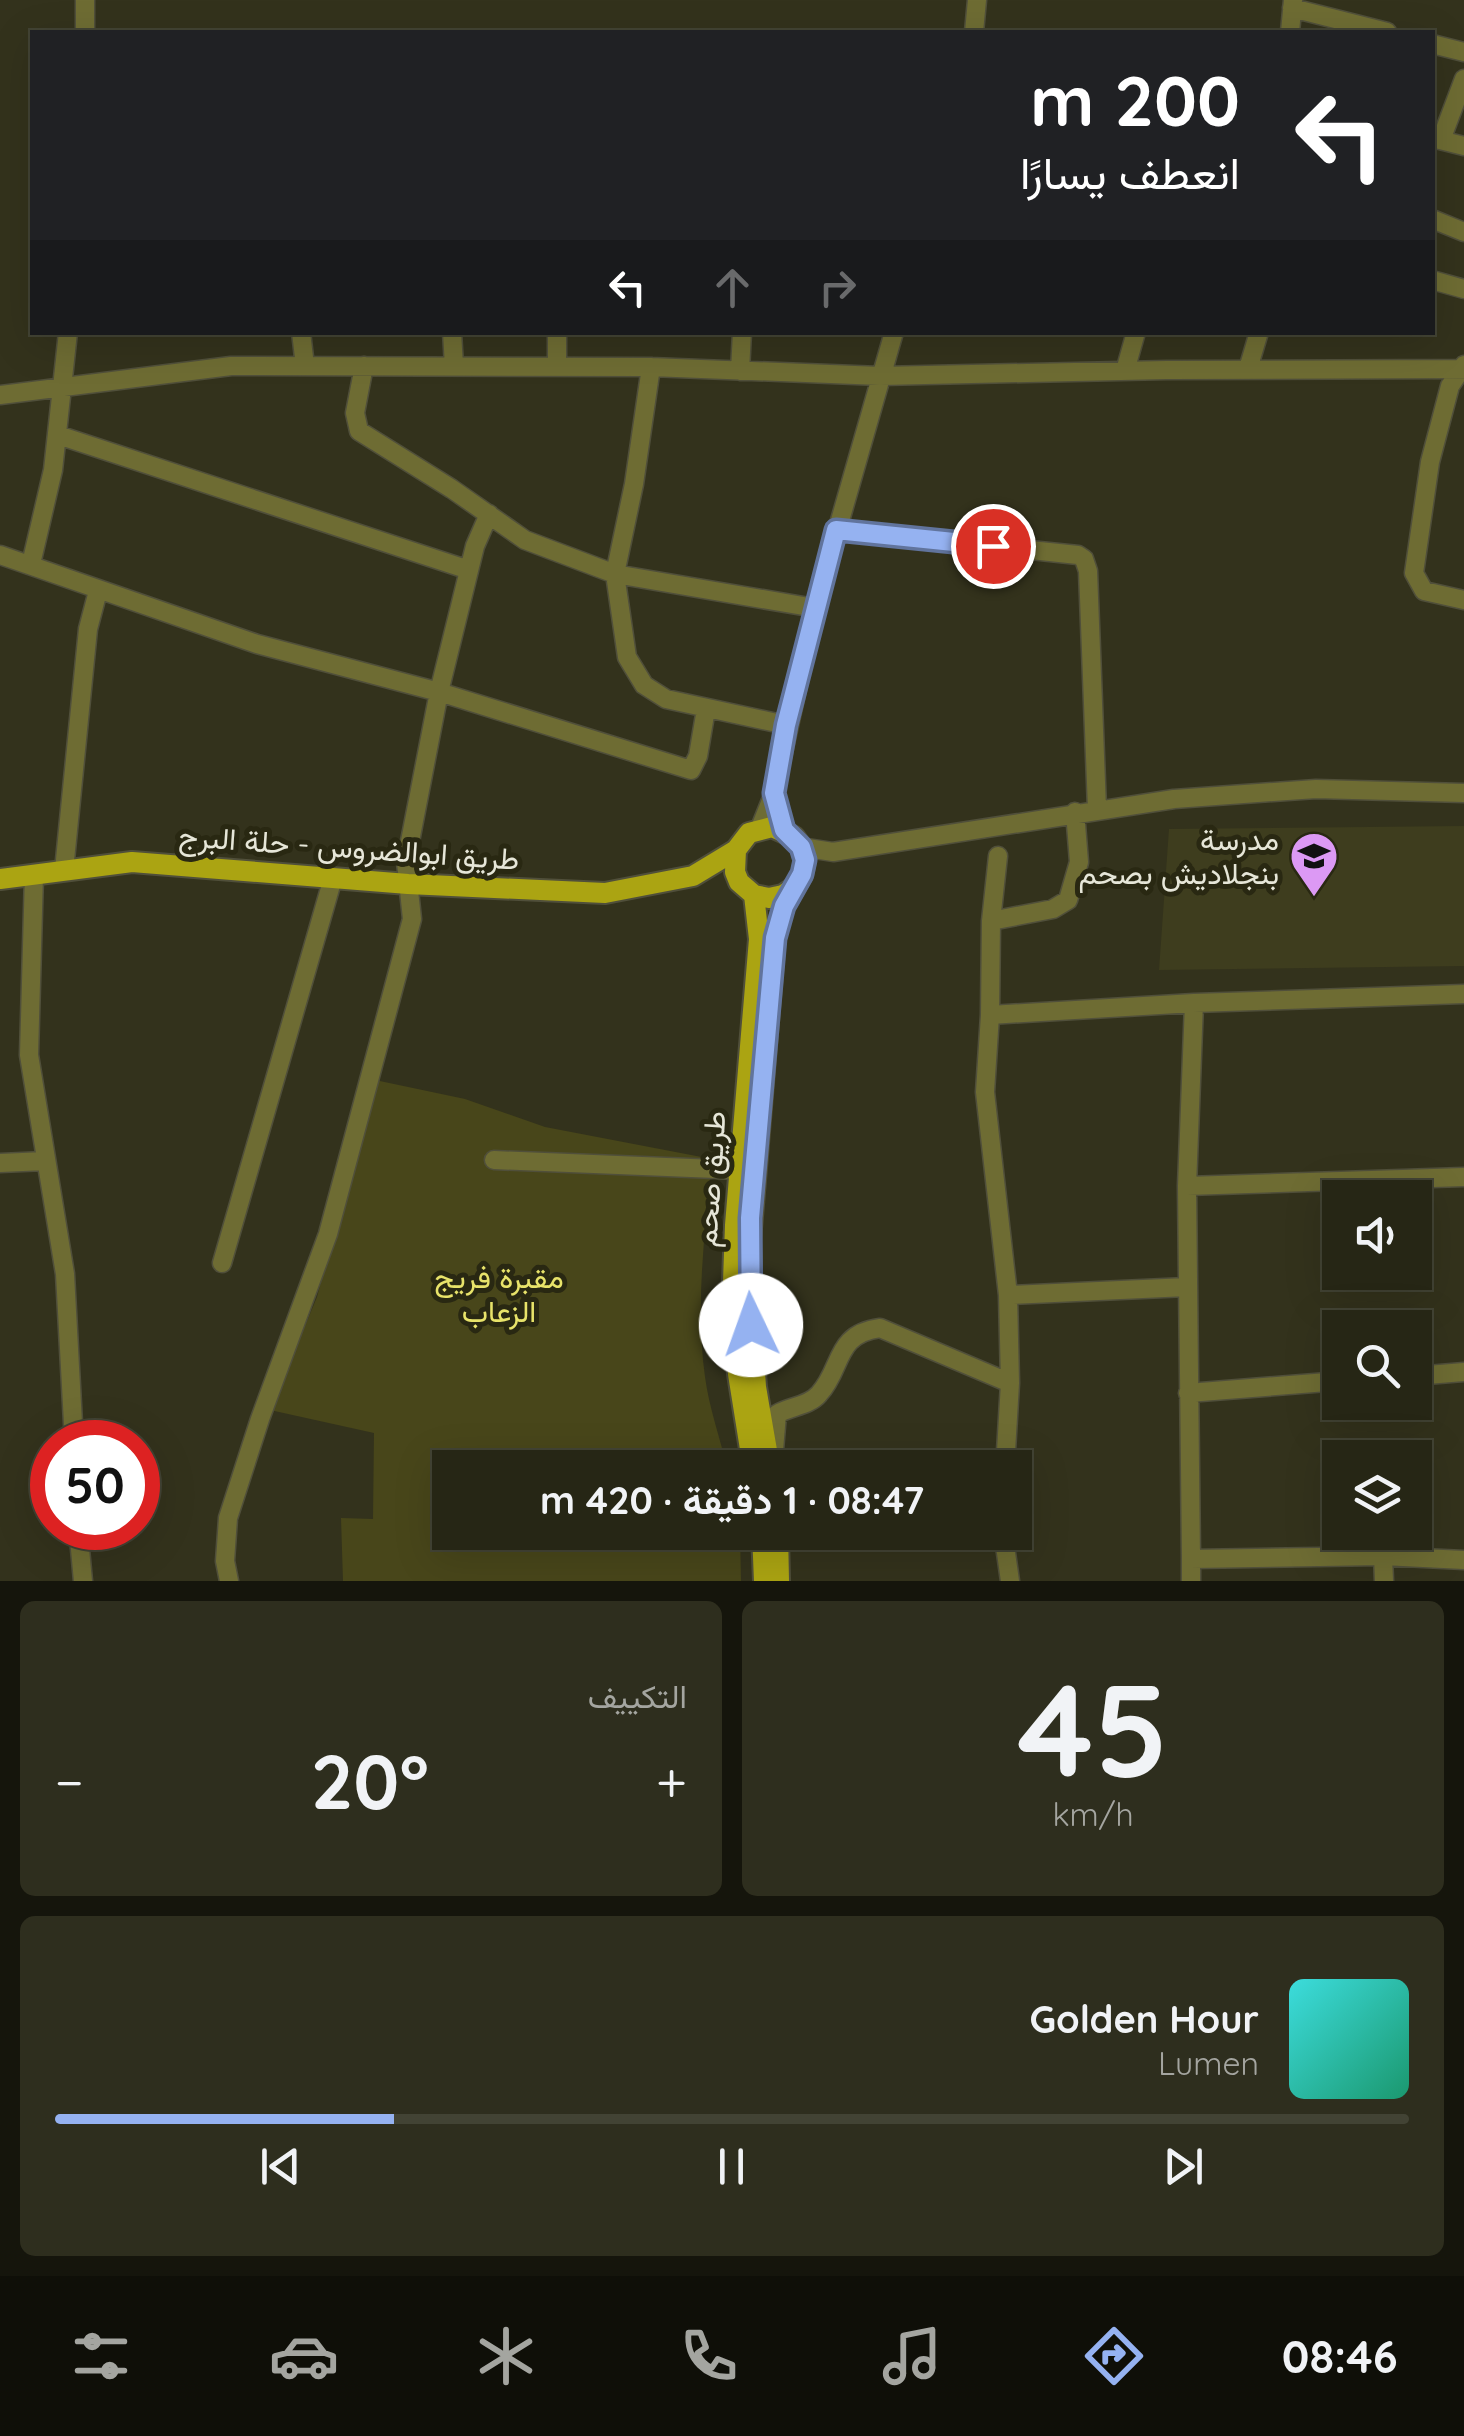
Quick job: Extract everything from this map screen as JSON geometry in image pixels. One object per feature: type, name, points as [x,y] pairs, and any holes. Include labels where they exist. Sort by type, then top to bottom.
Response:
[{"type":"main road","points":[[760,828],[784,830],[801,847],[805,860],[799,881],[783,895],[769,898],[747,888],[734,860],[736,850],[741,840],[760,828]]},
{"type":"main road","name":"طريق ابوالضروس - حلة البرج","points":[[0,879],[132,862],[408,884],[605,892],[692,876],[736,850]]},
{"type":"main road","name":"طريق ابوالضروس - حلة البرج","points":[[692,876],[747,888]]},
{"type":"main road","name":"طريق صحم","points":[[769,1450],[753,1354],[749,1238],[775,938],[784,906],[799,881]]},
{"type":"main road","name":"طريق صحم","points":[[747,888],[759,940],[734,1226],[734,1312],[740,1390],[751,1450]]},
{"type":"main road","points":[[763,1550],[764,1581]]},
{"type":"main road","points":[[778,1550],[779,1581]]},
{"type":"street","points":[[84,30],[85,0]]},
{"type":"street","points":[[974,30],[976,0]]},
{"type":"street","points":[[1290,30],[1293,4],[1380,30]]},
{"type":"street","points":[[1435,45],[1464,52]]},
{"type":"street","points":[[1464,78],[1437,139],[1464,146]]},
{"type":"street","points":[[1435,219],[1464,232]]},
{"type":"street","points":[[1435,281],[1464,289]]},
{"type":"street","points":[[31,564],[54,470],[68,335]]},
{"type":"street","points":[[301,335],[305,366]]},
{"type":"street","points":[[452,335],[454,366]]},
{"type":"street","points":[[556,335],[557,366]]},
{"type":"street","points":[[740,371],[742,335]]},
{"type":"street","points":[[760,828],[774,793],[814,608],[893,335]]},
{"type":"street","points":[[1125,370],[1135,335]]},
{"type":"street","points":[[1248,370],[1258,335]]},
{"type":"street","points":[[0,395],[231,366],[557,366],[880,376],[1463,368]]},
{"type":"street","points":[[364,366],[355,413],[360,431],[525,540],[614,574],[814,608]]},
{"type":"street","points":[[651,368],[634,484],[614,574],[627,656],[644,684],[666,699],[786,725]]},
{"type":"street","points":[[1463,368],[1450,386],[1430,462],[1414,573],[1424,590],[1464,600]]},
{"type":"street","points":[[58,435],[469,570]]},
{"type":"street","points":[[228,1581],[228,1518],[328,1234],[412,919],[406,862],[469,570],[489,514]]},
{"type":"street","points":[[836,530],[1084,559],[1088,571],[1098,810]]},
{"type":"street","points":[[0,555],[258,644],[440,692],[691,770],[698,756],[706,709]]},
{"type":"street","points":[[64,870],[88,629],[98,590]]},
{"type":"street","points":[[801,847],[834,852],[1174,799],[1316,789],[1464,793]]},
{"type":"street","points":[[774,793],[784,830]]},
{"type":"street","points":[[991,920],[1053,910],[1068,900],[1080,862],[1075,812]]},
{"type":"street","points":[[799,881],[834,852]]},
{"type":"street","points":[[998,856],[991,920],[985,1092],[1008,1295],[1010,1382],[1006,1450]]},
{"type":"street","points":[[34,874],[29,1055],[65,1274],[73,1420]]},
{"type":"street","points":[[222,1263],[333,878]]},
{"type":"street","points":[[990,1015],[1464,994]]},
{"type":"street","points":[[1191,1581],[1186,1186],[1194,1003]]},
{"type":"street","points":[[494,1160],[740,1170]]},
{"type":"street","points":[[0,1163],[44,1161]]},
{"type":"street","points":[[1186,1186],[1464,1178]]},
{"type":"street","points":[[1008,1295],[1187,1287]]},
{"type":"street","points":[[774,1450],[777,1414],[794,1404],[810,1403],[821,1393],[841,1352],[852,1338],[865,1331],[885,1329],[1010,1382]]},
{"type":"street","points":[[1432,1375],[1464,1372]]},
{"type":"street","points":[[1188,1393],[1322,1383]]},
{"type":"street","points":[[80,1550],[83,1581]]},
{"type":"street","points":[[1006,1550],[1010,1581]]},
{"type":"street","points":[[1192,1559],[1383,1556],[1464,1560]]},
{"type":"street","points":[[1383,1556],[1384,1581]]},
{"type":"shaded area","name":"مدرسة بنجلاديش بصحم","points":[[1464,826],[1464,966],[1159,970],[1169,829]]},
{"type":"green space","name":"مقبرة فريج الزعاب","points":[[375,1080],[465,1099],[545,1127],[712,1159],[702,1268],[702,1350],[709,1400],[722,1450],[432,1450],[432,1550],[740,1550],[741,1581],[343,1581],[341,1518],[373,1519],[374,1433],[270,1410],[317,1297]]},
{"type":"place","name":"مدرسة بنجلاديش بصحم","points":[[1314,898]]},
{"type":"route","points":[[751,1325],[750,1218],[775,938],[784,906],[802,874],[805,860],[794,836],[784,830],[774,793],[786,725],[836,530],[993,546]]}]
